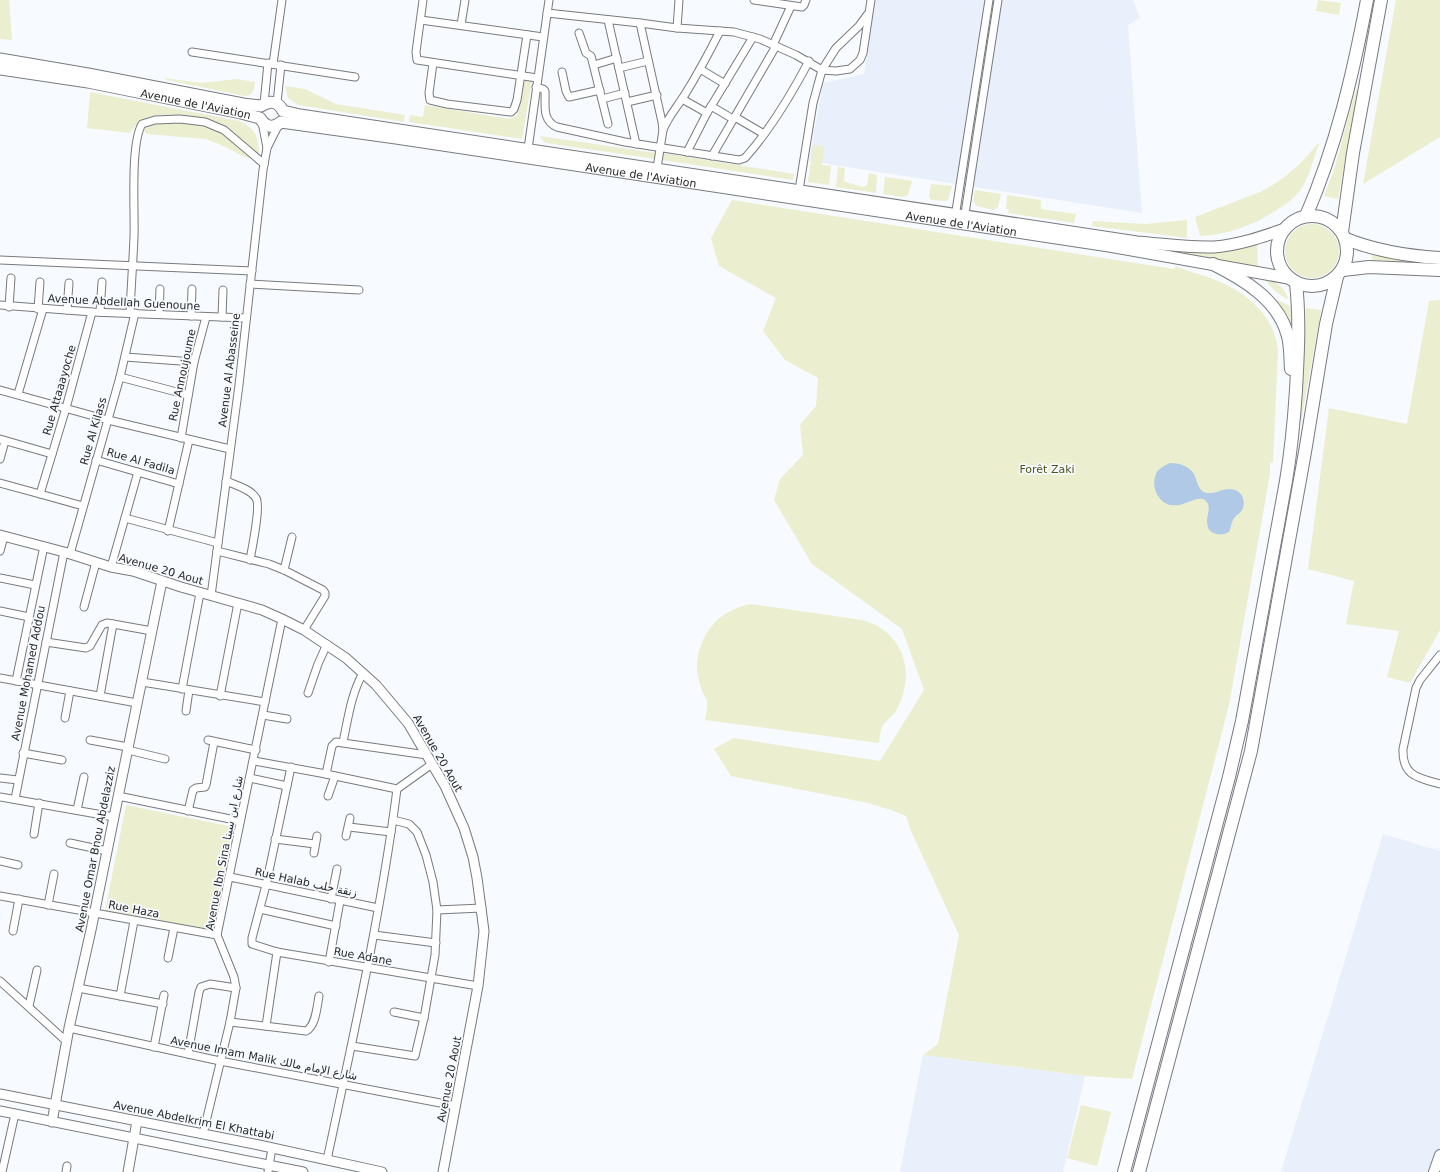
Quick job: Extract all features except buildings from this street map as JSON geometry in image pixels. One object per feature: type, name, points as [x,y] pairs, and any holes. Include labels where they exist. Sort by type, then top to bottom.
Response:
[{"type":"highway","points":[[1306,216],[1325,170],[1340,122],[1367,0]]},
{"type":"highway","points":[[1139,1172],[1251,751],[1326,324],[1340,273],[1348,255],[1344,236],[1353,153],[1381,0]]},
{"type":"highway","points":[[1440,258],[1408,255],[1371,248],[1344,236],[1336,224],[1327,219],[1316,216],[1306,216],[1291,223],[1285,229],[1279,241],[1277,254],[1283,271],[1292,280],[1304,286],[1313,287],[1322,286],[1330,282],[1340,273],[1357,267],[1440,270]]},
{"type":"highway","points":[[1213,264],[1236,276],[1257,291],[1276,310],[1283,321],[1288,334],[1290,347],[1294,410]]},
{"type":"highway","points":[[1124,1172],[1236,749],[1286,482],[1294,410],[1299,326],[1292,280]]},
{"type":"main road","name":"Avenue de l'Aviation","points":[[0,59],[88,74],[262,113],[270,126],[280,123],[396,138],[960,219],[1137,242],[1199,247],[1214,247],[1244,242],[1285,229]]},
{"type":"main road","name":"Avenue de l'Aviation","points":[[0,69],[88,82],[262,113]]},
{"type":"main road","name":"Avenue de l'Aviation","points":[[262,113],[269,102],[307,116],[799,190],[1213,264],[1292,280]]},
{"type":"main road","points":[[280,107],[284,114],[280,123]]},
{"type":"main road","points":[[1434,1172],[1440,1155]]},
{"type":"street","name":"Avenue Al Abasseine","points":[[267,148],[262,113],[282,0]]},
{"type":"street","points":[[424,0],[416,59],[418,61],[537,78]]},
{"type":"street","points":[[461,25],[465,0]]},
{"type":"street","points":[[528,150],[549,0]]},
{"type":"street","points":[[677,28],[679,0]]},
{"type":"street","points":[[754,0],[791,6],[803,6],[806,0]]},
{"type":"street","points":[[547,14],[677,28],[734,32],[775,45],[809,61],[822,70],[843,71],[850,69],[860,60],[863,53],[871,0]]},
{"type":"street","points":[[960,219],[989,0]]},
{"type":"street","points":[[960,219],[998,0]]},
{"type":"street","points":[[712,156],[775,45],[791,6]]},
{"type":"street","points":[[799,190],[813,103],[822,70],[836,48],[859,26],[869,11]]},
{"type":"street","points":[[421,20],[543,37]]},
{"type":"street","points":[[608,20],[636,144]]},
{"type":"street","points":[[640,23],[662,117],[663,130]]},
{"type":"street","points":[[657,168],[663,130],[666,123],[700,69],[720,31]]},
{"type":"street","points":[[579,33],[586,53],[591,56],[594,65],[608,124]]},
{"type":"street","points":[[433,63],[429,93],[430,99],[447,104],[511,112],[515,107],[527,35]]},
{"type":"street","points":[[687,152],[711,106],[753,37]]},
{"type":"street","points":[[192,52],[355,77]]},
{"type":"street","points":[[594,65],[617,58]]},
{"type":"street","points":[[619,68],[648,60]]},
{"type":"street","points":[[536,88],[543,89],[545,91],[546,117],[550,124],[636,144],[734,160],[742,159],[764,134],[788,99],[809,61]]},
{"type":"street","points":[[280,107],[281,65]]},
{"type":"street","points":[[700,69],[725,84]]},
{"type":"street","points":[[562,72],[568,96],[600,90]]},
{"type":"street","points":[[602,99],[625,94]]},
{"type":"street","points":[[627,102],[656,95]]},
{"type":"street","points":[[682,99],[707,113]]},
{"type":"street","points":[[711,106],[764,134]]},
{"type":"street","name":"Rue Al Kilass","points":[[67,553],[83,506],[125,356],[132,313],[135,168],[137,142],[139,130],[142,124],[155,120],[171,119],[205,122],[224,130],[264,164]]},
{"type":"street","name":"Avenue Al Abasseine","points":[[211,596],[264,164],[267,148],[280,123]]},
{"type":"street","points":[[0,260],[252,271]]},
{"type":"street","points":[[9,307],[11,278]]},
{"type":"street","points":[[18,394],[40,309],[40,282]]},
{"type":"street","points":[[100,312],[102,282]]},
{"type":"street","points":[[67,310],[69,283]]},
{"type":"street","points":[[250,284],[359,290]]},
{"type":"street","points":[[159,314],[160,289]]},
{"type":"street","points":[[191,316],[192,289]]},
{"type":"street","points":[[222,317],[223,290]]},
{"type":"street","name":"Avenue Abdellah Guenoune","points":[[0,306],[92,312],[246,318]]},
{"type":"street","name":"Rue Attaaayoche","points":[[40,494],[66,408],[92,312]]},
{"type":"street","name":"Rue Annoujoume","points":[[168,530],[179,484],[185,439],[188,395],[194,362],[206,317]]},
{"type":"street","points":[[125,356],[194,362]]},
{"type":"street","points":[[120,377],[188,395]]},
{"type":"street","points":[[0,390],[108,420],[230,450]]},
{"type":"street","points":[[0,459],[3,440],[52,454]]},
{"type":"street","name":"Rue Al Fadila","points":[[96,460],[179,484]]},
{"type":"street","points":[[111,567],[138,472]]},
{"type":"street","points":[[226,481],[247,490],[253,494],[257,501],[257,517],[250,560]]},
{"type":"street","points":[[0,483],[83,506]]},
{"type":"street","points":[[126,518],[168,530],[250,560],[284,570],[311,584],[325,593],[325,596],[304,630]]},
{"type":"street","points":[[0,551],[2,536]]},
{"type":"street","name":"Avenue 20 Aout","points":[[2,536],[44,546],[111,567],[133,572],[200,593],[262,610],[282,619],[327,644],[346,658],[376,685],[397,709],[415,734],[445,786],[464,828],[474,857],[484,931],[478,986],[443,1172]]},
{"type":"street","points":[[284,570],[292,537]]},
{"type":"street","points":[[16,681],[28,617],[44,546]]},
{"type":"street","name":"Avenue Mohamed Addou","points":[[15,799],[46,642],[67,553]]},
{"type":"street","points":[[84,607],[96,562]]},
{"type":"street","points":[[0,578],[35,585]]},
{"type":"street","name":"Avenue Omar Bnou Abdelazziz","points":[[52,1122],[66,1041],[107,851],[162,581]]},
{"type":"street","points":[[182,689],[200,593]]},
{"type":"street","points":[[220,696],[238,603]]},
{"type":"street","points":[[0,611],[28,617]]},
{"type":"street","name":"Avenue Ibn Sina شارع ابن سينا","points":[[203,1134],[230,1022],[236,988],[234,977],[218,935],[282,619]]},
{"type":"street","points":[[46,642],[86,648],[90,646],[102,625],[107,622],[152,631]]},
{"type":"street","points":[[100,696],[113,624]]},
{"type":"street","points":[[308,693],[327,644]]},
{"type":"street","points":[[1440,655],[1420,680],[1416,688],[1403,749],[1403,759],[1406,768],[1411,774],[1440,784]]},
{"type":"street","points":[[343,742],[353,695],[358,681],[363,673]]},
{"type":"street","points":[[0,678],[137,703]]},
{"type":"street","points":[[142,682],[220,696],[265,702]]},
{"type":"street","points":[[186,710],[189,690]]},
{"type":"street","points":[[65,718],[70,691]]},
{"type":"street","points":[[263,715],[286,719]]},
{"type":"street","points":[[90,740],[128,748],[165,759]]},
{"type":"street","points":[[188,811],[194,789],[205,787],[206,785],[211,741],[256,750]]},
{"type":"street","points":[[326,774],[333,744],[336,742],[427,755]]},
{"type":"street","points":[[23,753],[62,760]]},
{"type":"street","points":[[254,761],[291,767],[397,789]]},
{"type":"street","points":[[327,1160],[352,1046],[366,968],[374,934],[397,789],[432,764]]},
{"type":"street","points":[[291,767],[260,909],[336,926]]},
{"type":"street","points":[[328,796],[334,776]]},
{"type":"street","points":[[77,810],[84,777]]},
{"type":"street","points":[[0,778],[18,780]]},
{"type":"street","points":[[250,778],[287,786]]},
{"type":"street","points":[[118,796],[240,821]]},
{"type":"street","points":[[0,797],[114,817]]},
{"type":"street","points":[[34,834],[39,803]]},
{"type":"street","points":[[346,836],[350,818]]},
{"type":"street","points":[[352,1046],[415,1056],[424,1018],[436,943],[437,910],[433,882],[426,855],[417,832],[409,824],[393,820]]},
{"type":"street","points":[[348,826],[391,832]]},
{"type":"street","points":[[314,854],[316,836]]},
{"type":"street","points":[[275,839],[315,844]]},
{"type":"street","points":[[70,843],[107,851]]},
{"type":"street","points":[[0,861],[18,865]]},
{"type":"street","points":[[331,899],[337,869]]},
{"type":"street","points":[[48,905],[54,874]]},
{"type":"street","name":"Rue Halab زنقة حلب","points":[[230,877],[378,908]]},
{"type":"street","name":"Rue Haza","points":[[0,896],[218,935]]},
{"type":"street","points":[[13,931],[19,899]]},
{"type":"street","points":[[329,962],[340,901]]},
{"type":"street","points":[[437,910],[482,908]]},
{"type":"street","name":"Rue Adane","points":[[260,909],[252,938],[253,945],[277,952],[329,962],[478,986]]},
{"type":"street","points":[[120,996],[134,921]]},
{"type":"street","points":[[168,958],[174,928]]},
{"type":"street","points":[[374,934],[436,943]]},
{"type":"street","points":[[266,1026],[277,952]]},
{"type":"street","points":[[29,1006],[37,970]]},
{"type":"street","points":[[0,982],[29,1006],[66,1041]]},
{"type":"street","points":[[188,1054],[201,987],[210,984],[236,988]]},
{"type":"street","points":[[78,988],[163,1004]]},
{"type":"street","points":[[154,1047],[164,995]]},
{"type":"street","points":[[230,1022],[303,1032],[309,1030],[313,1025],[320,996]]},
{"type":"street","points":[[394,1012],[424,1018]]},
{"type":"street","name":"Avenue Imam Malik شارع الإمام مالك","points":[[69,1028],[220,1061],[456,1106]]},
{"type":"street","name":"Avenue Abdelkrim El Khattabi","points":[[0,1094],[272,1148],[380,1172]]},
{"type":"street","points":[[0,1112],[134,1138],[268,1168],[303,1172]]},
{"type":"street","points":[[2,1172],[15,1114]]},
{"type":"street","points":[[128,1172],[137,1121]]},
{"type":"street","points":[[268,1168],[272,1148]]},
{"type":"shaded area","points":[[876,0],[1133,0],[1140,18],[1128,25],[1142,213],[809,161],[823,83],[864,74]]},
{"type":"shaded area","points":[[1383,834],[1440,851],[1440,1154],[1433,1172],[1281,1172]]},
{"type":"shaded area","points":[[923,1055],[1085,1076],[1063,1172],[900,1172]]},
{"type":"green space","points":[[0,0],[9,0],[12,40],[0,39]]},
{"type":"green space","points":[[993,0],[995,0],[984,73],[964,186]]},
{"type":"green space","points":[[1318,0],[1341,3],[1339,15],[1316,11]]},
{"type":"green space","points":[[1396,0],[1440,0],[1440,137],[1363,184]]},
{"type":"green space","points":[[164,78],[201,83],[237,79],[255,82],[252,93],[245,96],[167,80]]},
{"type":"green space","points":[[523,79],[532,80],[522,139],[409,122],[410,115],[423,117],[425,105],[509,119],[512,118],[518,111]]},
{"type":"green space","points":[[285,86],[305,89],[336,104],[405,115],[404,122],[298,105],[288,98]]},
{"type":"green space","points":[[1356,89],[1358,90],[1338,199],[1324,196],[1334,170]]},
{"type":"green space","points":[[90,92],[239,121],[255,133],[258,141],[259,152],[257,154],[238,137],[226,129],[198,120],[176,116],[156,115],[148,117],[133,128],[130,133],[87,128]]},
{"type":"green space","points":[[187,122],[207,126],[222,134],[236,144],[250,158],[249,159],[219,144],[205,139],[147,134],[144,131],[146,127],[162,123]]},
{"type":"green space","points":[[540,136],[656,153],[655,159],[546,143]]},
{"type":"green space","points":[[1318,143],[1319,144],[1306,181],[1299,192],[1289,202],[1269,215],[1240,228],[1200,236],[1195,217],[1260,192],[1269,187],[1292,171],[1306,158]]},
{"type":"green space","points":[[813,145],[824,146],[822,165],[831,166],[829,185],[808,182]]},
{"type":"green space","points":[[663,153],[794,174],[793,180],[662,160]]},
{"type":"green space","points":[[838,167],[845,168],[845,182],[864,187],[867,185],[869,173],[877,175],[876,193],[836,187]]},
{"type":"green space","points":[[885,177],[912,181],[908,195],[903,197],[883,194]]},
{"type":"green space","points":[[931,184],[952,186],[948,200],[931,200],[929,195]]},
{"type":"green space","points":[[975,190],[1001,194],[998,207],[993,210],[977,206],[973,201]]},
{"type":"green space","points":[[1007,195],[1041,200],[1041,209],[1076,214],[1074,223],[1008,213],[1009,209],[1006,209]]},
{"type":"green space","name":"Forêt Zaki","points":[[732,200],[1174,269],[1176,266],[1213,279],[1236,290],[1256,306],[1271,326],[1276,338],[1278,351],[1273,462],[1270,463],[1270,474],[1229,705],[1132,1079],[1085,1076],[923,1055],[938,1044],[959,935],[911,831],[906,816],[868,803],[731,776],[714,749],[734,738],[880,761],[924,690],[902,629],[812,564],[774,500],[780,479],[803,455],[800,425],[816,406],[818,378],[785,360],[763,331],[776,298],[719,266],[711,238]]},
{"type":"green space","points":[[1187,220],[1187,238],[1092,226],[1093,221],[1146,224]]},
{"type":"green space","points":[[1307,224],[1317,224],[1327,228],[1335,236],[1339,246],[1339,256],[1335,266],[1327,274],[1317,278],[1307,278],[1297,274],[1289,266],[1285,256],[1285,246],[1289,236],[1297,228]]},
{"type":"green space","points":[[1257,243],[1258,267],[1160,251],[1160,248],[1211,253]]},
{"type":"green space","points":[[1372,255],[1409,261],[1409,262],[1372,260]]},
{"type":"green space","points":[[1264,279],[1273,281],[1280,286],[1285,292],[1288,300],[1275,291]]},
{"type":"green space","points":[[1273,298],[1290,306],[1292,335]]},
{"type":"green space","points":[[1440,300],[1440,630],[1410,683],[1387,677],[1399,631],[1346,624],[1354,581],[1308,569],[1329,408],[1407,424],[1429,301]]},
{"type":"green space","points":[[1306,308],[1321,310],[1301,422],[1300,421]]},
{"type":"green space","points":[[751,604],[862,620],[876,625],[887,633],[901,652],[906,674],[902,698],[896,711],[882,727],[879,743],[705,720],[707,699],[703,693],[697,666],[697,659],[703,639],[719,618],[734,609]]},
{"type":"green space","points":[[126,805],[233,827],[212,932],[105,911]]},
{"type":"green space","points":[[1081,1105],[1111,1112],[1097,1166],[1067,1158]]},
{"type":"water","points":[[1170,463],[1180,464],[1187,467],[1194,474],[1200,489],[1205,493],[1212,493],[1226,489],[1233,489],[1239,492],[1244,501],[1243,508],[1234,518],[1229,532],[1219,534],[1209,530],[1207,521],[1209,507],[1205,500],[1197,499],[1183,504],[1173,505],[1167,504],[1160,498],[1155,490],[1155,476],[1160,469]]}]
